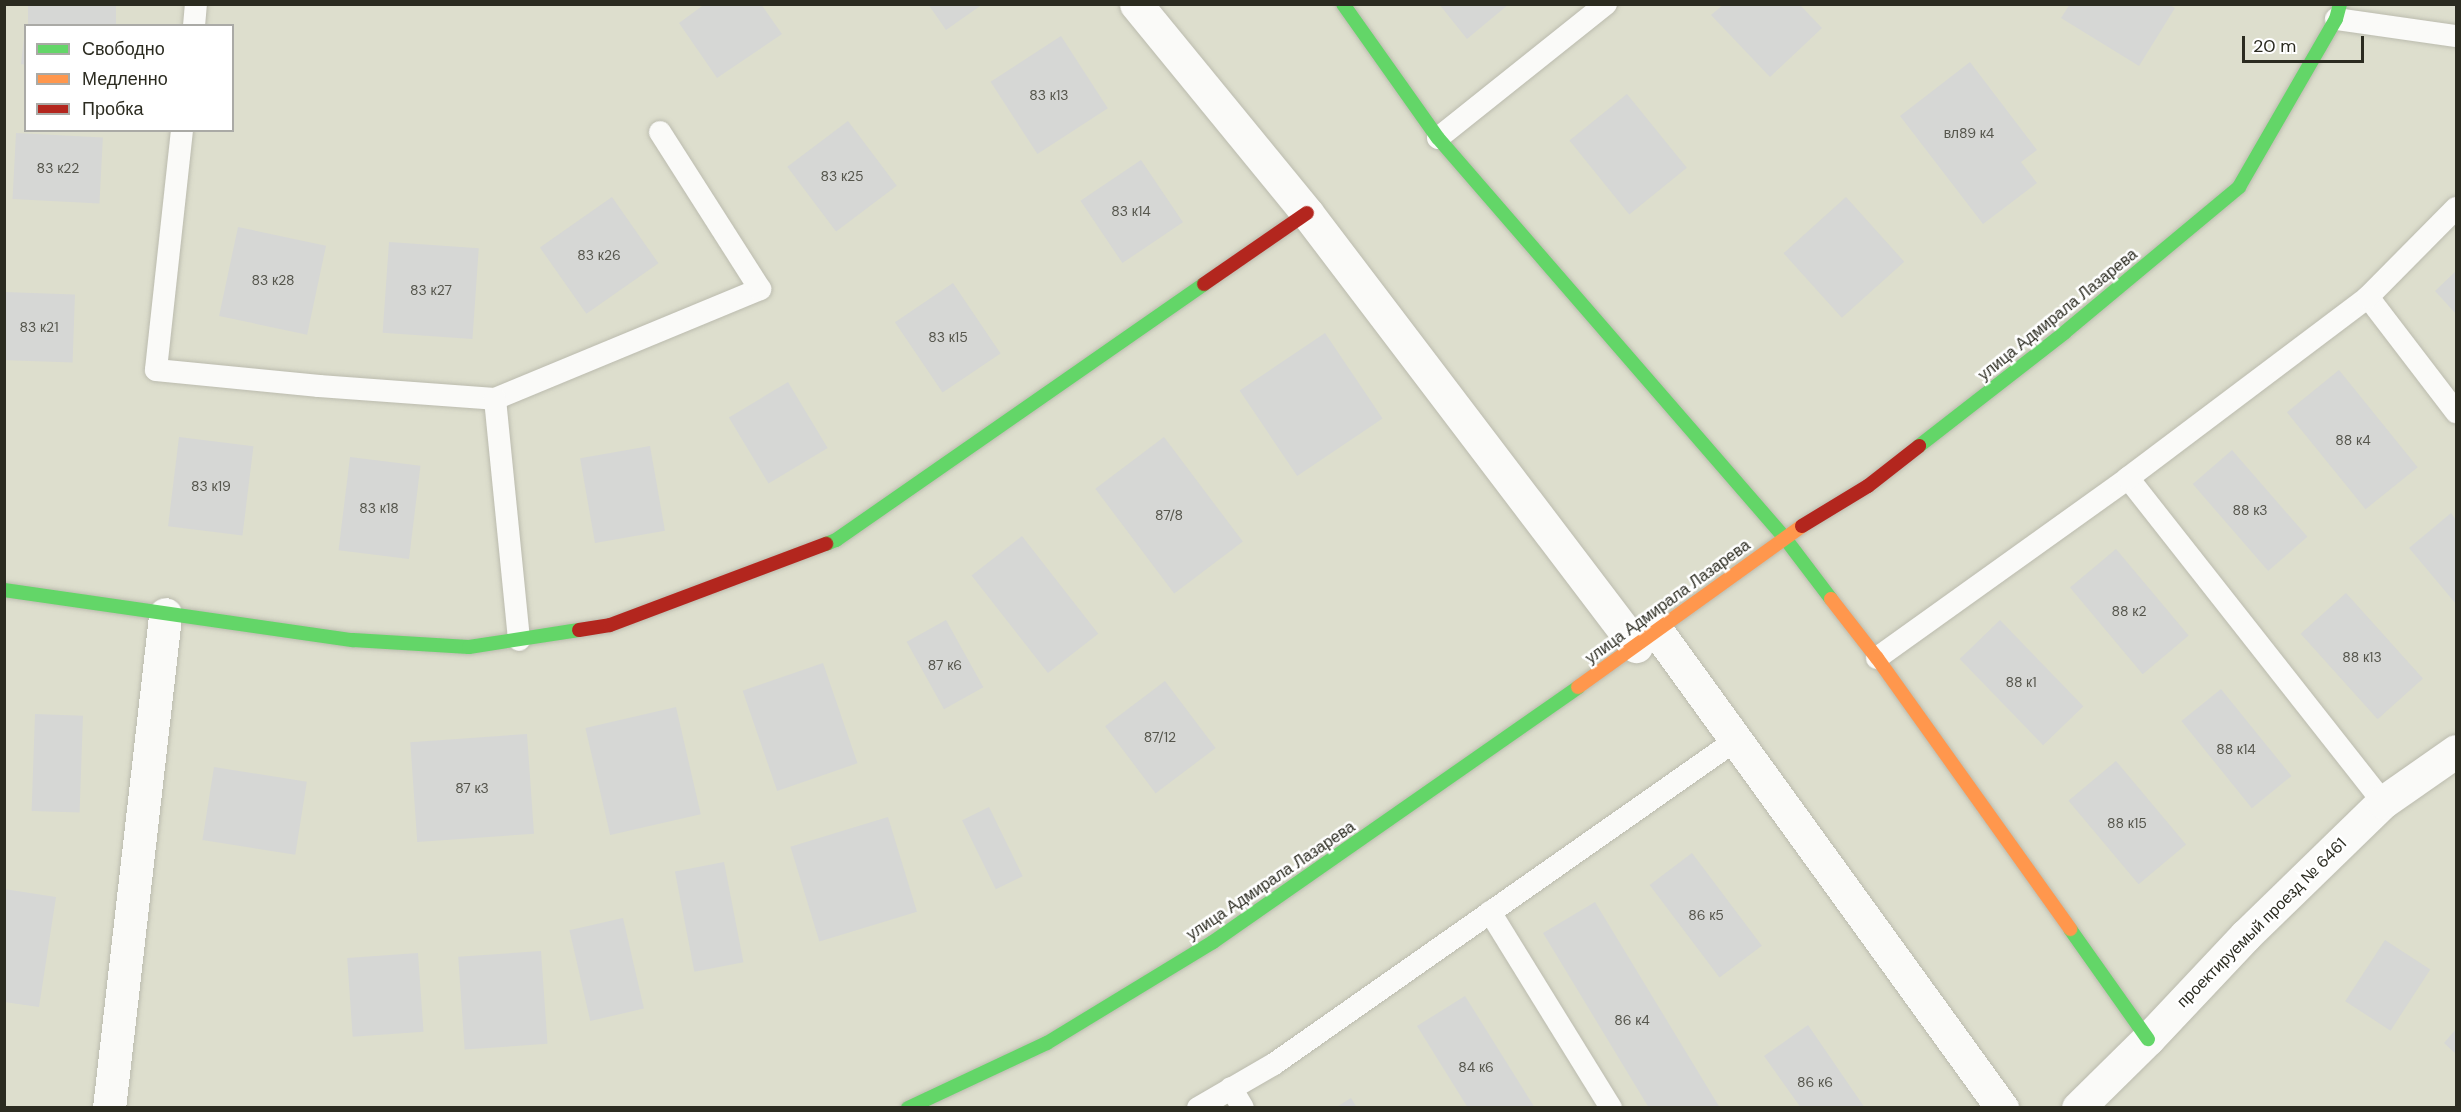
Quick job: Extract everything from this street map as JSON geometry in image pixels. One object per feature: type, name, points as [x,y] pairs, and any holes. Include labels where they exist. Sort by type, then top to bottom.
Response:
[{"type":"street","points":[[1136,4],[1307,213],[1646,638],[1736,740],[2002,1107]]},
{"type":"street","points":[[1343,4],[1438,138],[1784,537],[1876,658],[2148,1039]]},
{"type":"street","name":"улица Адмирала Лазарева","points":[[908,1107],[1047,1043],[1213,942],[1646,638],[1784,537],[1877,478],[2064,333],[2239,187],[2338,12]]},
{"type":"street","points":[[4,590],[353,640],[469,647],[610,624],[836,540],[1307,213]]},
{"type":"street","points":[[109,1107],[165,614]]},
{"type":"street","name":"проектируемый проезд № 6461","points":[[2078,1107],[2148,1039],[2246,935],[2383,802],[2457,751]]},
{"type":"lane","points":[[194,24],[196,4]]},
{"type":"lane","points":[[1438,138],[1606,4]]},
{"type":"lane","points":[[2338,12],[2457,36]]},
{"type":"lane","points":[[182,132],[156,370],[495,399],[760,289],[660,132]]},
{"type":"lane","points":[[1876,658],[2128,478],[2368,297],[2457,208]]},
{"type":"lane","points":[[2368,297],[2457,412]]},
{"type":"lane","points":[[495,399],[519,640]]},
{"type":"lane","points":[[2128,478],[2383,802]]},
{"type":"lane","points":[[1198,1107],[1274,1064],[1736,740]]},
{"type":"lane","points":[[1490,912],[1611,1107]]},
{"type":"lane","points":[[1231,1088],[1244,1107]]},
{"type":"building","points":[[28,4],[116,4],[116,24],[28,24]]},
{"type":"building","points":[[705,4],[761,4],[782,34],[717,78],[679,23]]},
{"type":"building","points":[[928,4],[983,4],[946,30]]},
{"type":"building","points":[[1439,4],[1509,4],[1467,39]]},
{"type":"building","points":[[2070,4],[2168,4],[2175,8],[2139,66],[2061,18]]},
{"type":"building","points":[[1723,5],[1800,5],[1822,28],[1770,77],[1711,15]]},
{"type":"building","points":[[1061,36],[1108,108],[1037,154],[991,82]]},
{"type":"building","points":[[24,39],[24,65],[21,64]]},
{"type":"building","points":[[1970,62],[2037,150],[2021,162],[2037,183],[1983,224],[1900,116]]},
{"type":"building","points":[[1627,94],[1687,168],[1629,214],[1569,141]]},
{"type":"building","points":[[848,121],[897,186],[836,231],[787,167]]},
{"type":"building","points":[[16,133],[103,138],[99,203],[13,199]]},
{"type":"building","points":[[1141,160],[1183,222],[1122,263],[1080,201]]},
{"type":"building","points":[[612,197],[658,263],[586,314],[540,247]]},
{"type":"building","points":[[1846,197],[1904,262],[1842,318],[1784,253]]},
{"type":"building","points":[[238,227],[326,246],[307,335],[219,316]]},
{"type":"building","points":[[389,242],[479,248],[472,339],[383,333]]},
{"type":"building","points":[[2456,271],[2456,314],[2435,291]]},
{"type":"building","points":[[953,283],[1001,353],[942,393],[895,322]]},
{"type":"building","points":[[4,292],[75,294],[73,362],[4,360]]},
{"type":"building","points":[[1325,333],[1383,418],[1297,476],[1240,391]]},
{"type":"building","points":[[2339,370],[2418,467],[2366,509],[2287,412]]},
{"type":"building","points":[[788,382],[828,448],[769,484],[729,418]]},
{"type":"building","points":[[179,437],[253,446],[242,535],[168,526]]},
{"type":"building","points":[[1164,437],[1243,542],[1174,593],[1095,489]]},
{"type":"building","points":[[650,446],[665,531],[595,543],[580,458]]},
{"type":"building","points":[[2232,450],[2307,537],[2268,571],[2193,484]]},
{"type":"building","points":[[350,457],[420,466],[409,559],[339,550]]},
{"type":"building","points":[[2451,513],[2456,520],[2456,604],[2409,548]]},
{"type":"building","points":[[1022,536],[1098,634],[1048,673],[972,575]]},
{"type":"building","points":[[2116,549],[2189,636],[2143,674],[2070,588]]},
{"type":"building","points":[[2346,593],[2423,678],[2378,719],[2301,634]]},
{"type":"building","points":[[946,620],[983,687],[944,709],[907,642]]},
{"type":"building","points":[[2000,620],[2083,706],[2043,745],[1960,659]]},
{"type":"building","points":[[823,663],[858,763],[777,791],[743,691]]},
{"type":"building","points":[[1165,681],[1216,748],[1156,793],[1105,726]]},
{"type":"building","points":[[2221,689],[2291,776],[2252,808],[2181,721]]},
{"type":"building","points":[[676,707],[701,814],[610,835],[585,728]]},
{"type":"building","points":[[35,714],[83,716],[80,813],[32,811]]},
{"type":"building","points":[[527,734],[534,834],[417,842],[410,742]]},
{"type":"building","points":[[2116,761],[2186,844],[2139,884],[2069,801]]},
{"type":"building","points":[[214,767],[307,782],[295,855],[202,840]]},
{"type":"building","points":[[989,807],[1023,876],[996,889],[962,820]]},
{"type":"building","points":[[888,817],[917,912],[819,941],[790,847]]},
{"type":"building","points":[[1692,853],[1762,946],[1719,978],[1650,885]]},
{"type":"building","points":[[724,862],[743,962],[694,972],[675,872]]},
{"type":"building","points":[[4,889],[56,897],[39,1007],[4,1002]]},
{"type":"building","points":[[1595,902],[1720,1108],[1649,1108],[1543,933]]},
{"type":"building","points":[[623,918],[644,1009],[590,1021],[569,930]]},
{"type":"building","points":[[2385,940],[2430,969],[2391,1031],[2345,1001]]},
{"type":"building","points":[[541,951],[547,1044],[465,1050],[458,957]]},
{"type":"building","points":[[418,953],[424,1032],[353,1037],[347,958]]},
{"type":"building","points":[[1465,996],[1535,1108],[1468,1108],[1417,1026]]},
{"type":"building","points":[[1808,1025],[1865,1108],[1801,1108],[1764,1056]]},
{"type":"building","points":[[2456,1029],[2456,1054],[2444,1043]]},
{"type":"building","points":[[1351,1098],[1357,1108],[1335,1108]]},
{"type":"traffic: fast","points":[[1343,4],[1438,138],[1784,537],[1831,599]]},
{"type":"traffic: fast","points":[[1919,446],[2064,333],[2239,187],[2336,19],[2340,4]]},
{"type":"traffic: fast","points":[[826,544],[836,540],[1204,284]]},
{"type":"traffic: fast","points":[[4,590],[353,640],[469,647],[579,630]]},
{"type":"traffic: fast","points":[[908,1108],[1047,1043],[1213,942],[1578,687]]},
{"type":"traffic: fast","points":[[2070,929],[2148,1039]]},
{"type":"traffic: slow","points":[[1578,687],[1802,526]]},
{"type":"traffic: slow","points":[[1831,599],[1877,658],[2070,929]]},
{"type":"traffic: jam","points":[[1204,284],[1307,213]]},
{"type":"traffic: jam","points":[[1802,526],[1868,486],[1919,446]]},
{"type":"traffic: jam","points":[[579,630],[610,625],[826,544]]}]
